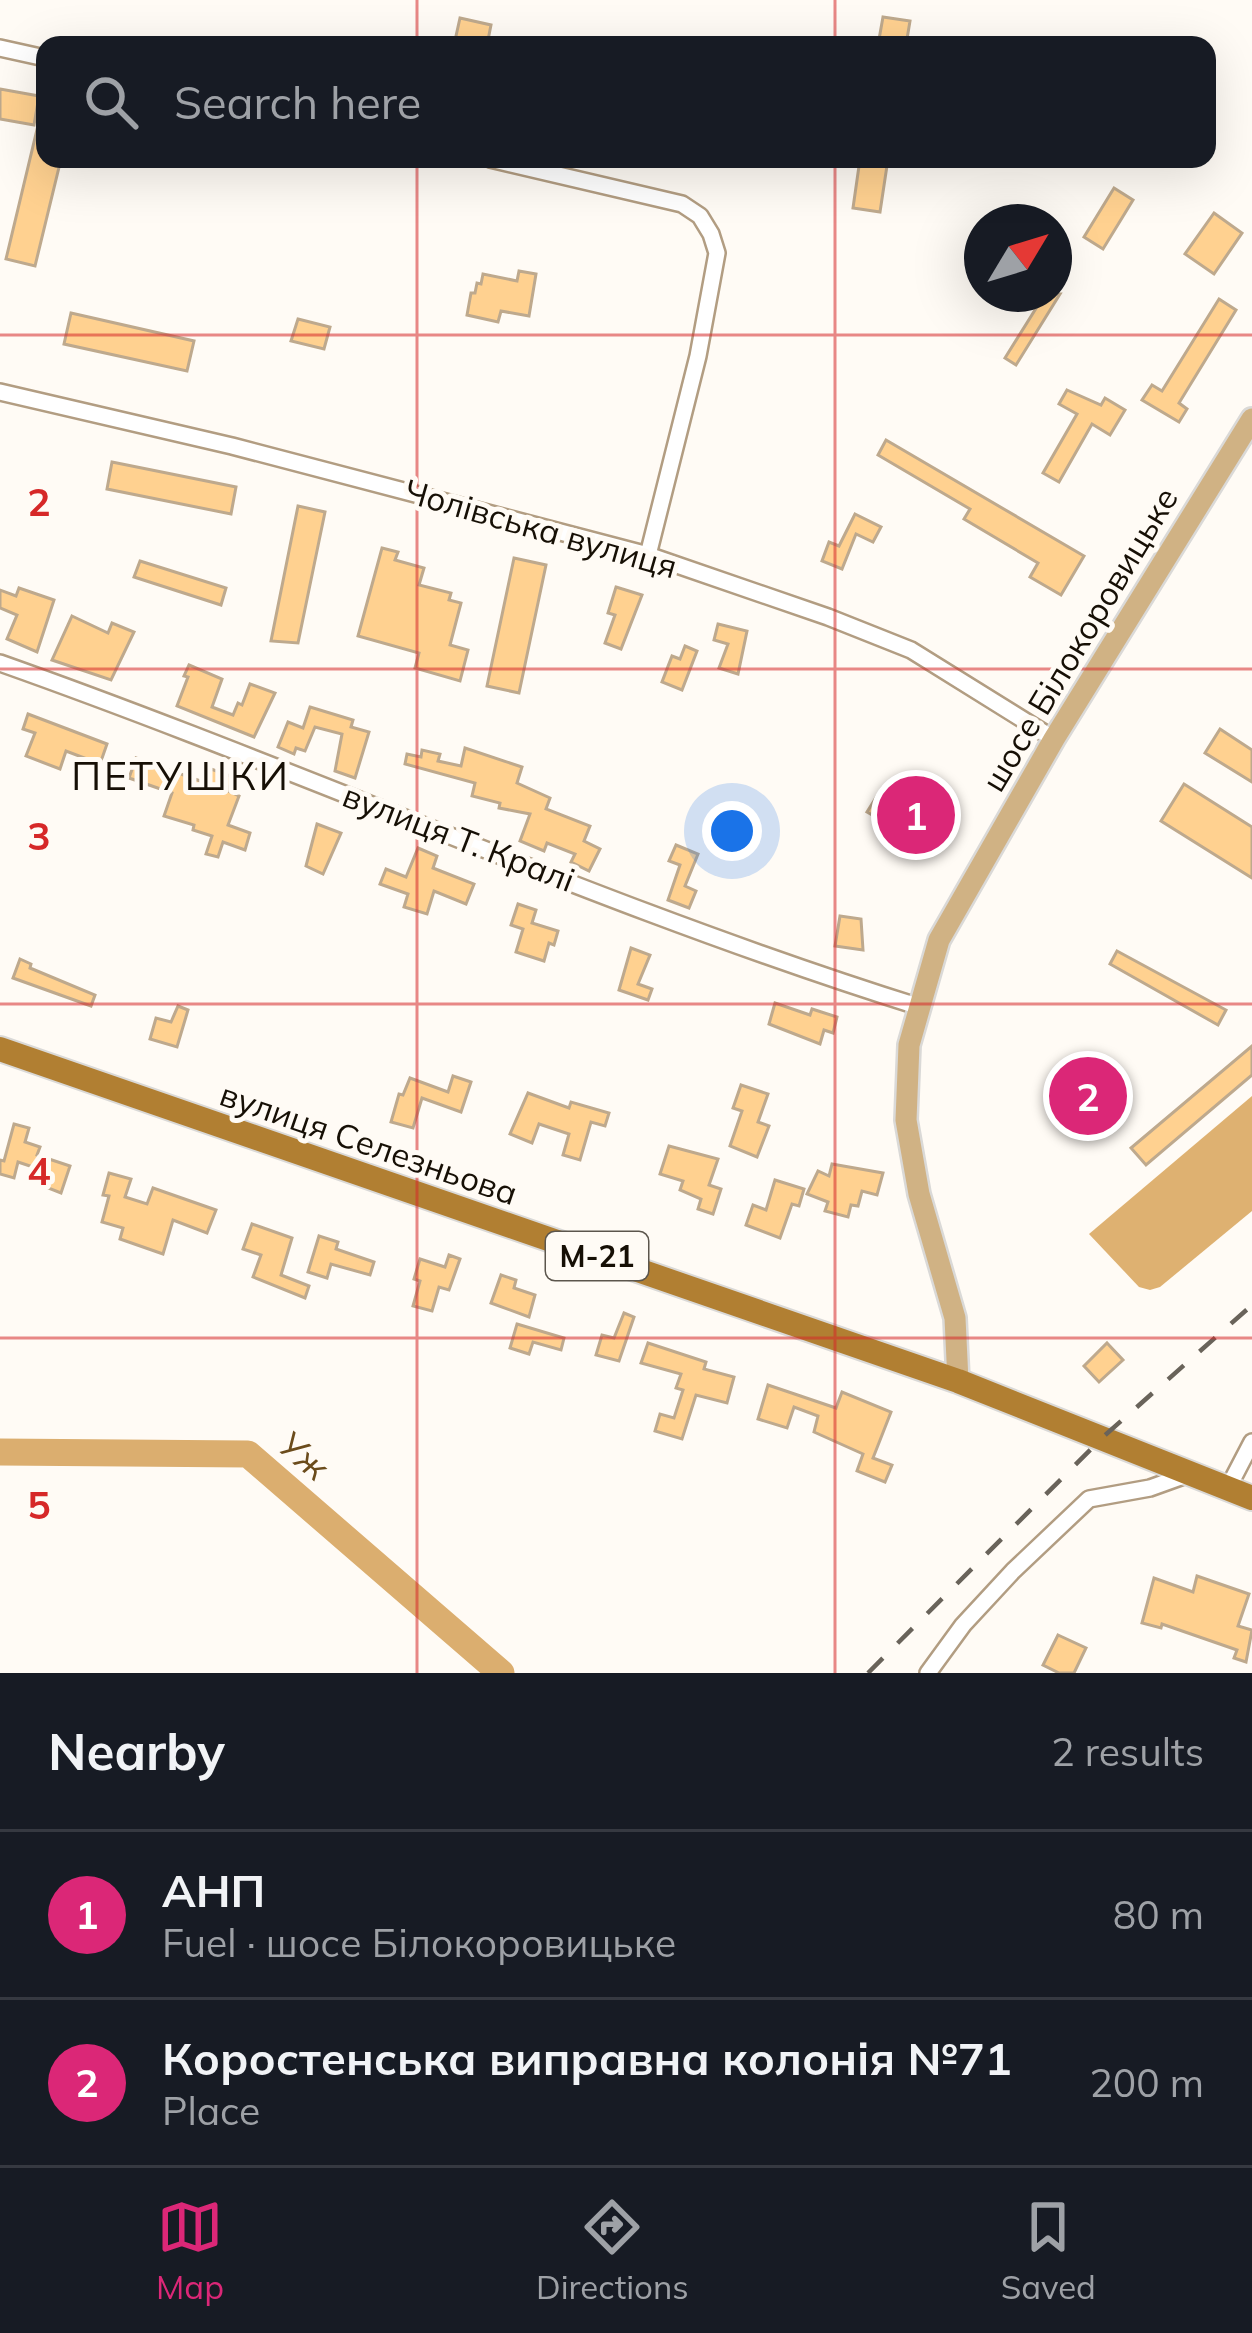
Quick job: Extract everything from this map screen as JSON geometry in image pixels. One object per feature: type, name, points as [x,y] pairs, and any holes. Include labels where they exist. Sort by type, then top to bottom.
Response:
[{"type":"highway","name":"вулиця Селезньова","points":[[0,1049],[958,1381],[1190,1474]]},
{"type":"highway","name":"М-21","points":[[1190,1474],[1252,1498]]},
{"type":"main road","name":"шосе Білокоровицьке","points":[[958,1381],[955,1318],[919,1194],[906,1120],[909,1046],[939,940],[1054,739],[1252,418]]},
{"type":"street","points":[[0,48],[36,56]]},
{"type":"street","points":[[528,168],[682,204],[700,216],[717,253],[648,555]]},
{"type":"street","name":"Чолівська вулиця","points":[[0,392],[254,451],[648,555],[828,616],[910,650],[1054,739]]},
{"type":"street","name":"вулиця Т. Кралі","points":[[0,663],[140,712],[784,964],[920,1007]]},
{"type":"street","points":[[1228,1488],[1252,1442]]},
{"type":"street","points":[[928,1673],[1013,1570],[1089,1499],[1150,1488],[1190,1474]]},
{"type":"shaded area","points":[[1252,1096],[1252,1211],[1160,1287],[1139,1287],[1089,1234]]},
{"type":"building","points":[[883,17],[910,21],[908,36],[880,36]]},
{"type":"building","points":[[460,18],[491,25],[489,36],[456,36]]},
{"type":"building","points":[[0,89],[36,95],[34,125],[0,119]]},
{"type":"building","points":[[36,134],[36,168],[59,168],[35,266],[6,259]]},
{"type":"building","points":[[859,168],[887,168],[880,212],[853,208]]},
{"type":"building","points":[[1114,188],[1133,200],[1103,249],[1084,237]]},
{"type":"building","points":[[1214,213],[1242,233],[1214,274],[1185,254]]},
{"type":"building","points":[[519,271],[536,274],[529,316],[501,311],[498,322],[467,315],[471,293],[481,284],[483,274],[517,281]]},
{"type":"building","points":[[1219,299],[1236,310],[1179,403],[1187,409],[1179,422],[1142,400],[1152,385],[1162,391]]},
{"type":"building","points":[[1034,312],[1049,312],[1016,365],[1005,358]]},
{"type":"building","points":[[71,313],[194,341],[187,371],[64,344]]},
{"type":"building","points":[[298,319],[330,327],[324,349],[291,341]]},
{"type":"building","points":[[1067,390],[1101,405],[1105,398],[1125,410],[1110,435],[1092,424],[1059,482],[1043,473],[1077,414],[1059,404]]},
{"type":"building","points":[[886,440],[1084,556],[1061,595],[1030,577],[1038,563],[964,519],[970,509],[878,455]]},
{"type":"building","points":[[112,462],[236,487],[231,514],[107,489]]},
{"type":"building","points":[[298,506],[325,512],[298,643],[271,641]]},
{"type":"building","points":[[855,514],[881,527],[873,542],[856,534],[842,569],[822,561],[829,542],[839,546]]},
{"type":"building","points":[[382,548],[398,552],[395,560],[424,568],[419,585],[451,593],[449,600],[461,603],[450,645],[468,650],[460,681],[415,668],[419,653],[358,636]]},
{"type":"building","points":[[514,558],[546,565],[519,693],[487,686]]},
{"type":"building","points":[[140,561],[226,588],[221,605],[134,577]]},
{"type":"building","points":[[616,587],[642,595],[621,649],[605,643],[615,615],[608,613]]},
{"type":"building","points":[[19,588],[54,600],[37,652],[7,639],[17,615],[0,608],[0,590],[16,596]]},
{"type":"building","points":[[72,616],[108,633],[112,623],[134,632],[111,680],[52,660]]},
{"type":"building","points":[[718,624],[747,631],[738,674],[719,668],[728,644],[714,640]]},
{"type":"building","points":[[685,646],[697,651],[682,690],[662,682],[672,656],[680,659]]},
{"type":"building","points":[[189,665],[222,679],[212,707],[233,715],[250,684],[275,693],[254,737],[177,706]]},
{"type":"building","points":[[310,707],[353,720],[351,727],[369,732],[355,778],[335,771],[342,734],[315,727],[305,751],[296,748],[294,754],[278,747],[288,722],[303,728]]},
{"type":"building","points":[[28,714],[107,744],[100,764],[66,751],[60,769],[26,756],[35,733],[23,729]]},
{"type":"building","points":[[1220,729],[1252,750],[1252,782],[1205,753]]},
{"type":"building","points":[[465,748],[522,767],[517,783],[550,798],[546,809],[590,826],[584,841],[600,849],[589,871],[571,862],[575,854],[547,843],[544,851],[520,841],[530,814],[472,796],[475,783],[405,764],[407,754],[421,757],[422,750],[440,754],[438,761],[461,766]]},
{"type":"building","points":[[136,758],[206,783],[211,769],[233,777],[228,791],[239,796],[228,825],[250,833],[245,850],[223,842],[218,857],[206,854],[212,836],[164,816],[172,793],[129,778]]},
{"type":"building","points":[[1184,784],[1252,827],[1252,878],[1161,821]]},
{"type":"building","points":[[882,788],[896,797],[893,801],[929,824],[920,838],[884,815],[881,820],[867,812]]},
{"type":"building","points":[[317,824],[341,833],[323,874],[306,866]]},
{"type":"building","points":[[676,845],[698,854],[685,886],[696,891],[689,908],[668,900],[680,865],[669,861]]},
{"type":"building","points":[[418,848],[437,856],[433,868],[474,884],[466,904],[434,891],[427,914],[404,907],[408,894],[380,884],[386,869],[406,877]]},
{"type":"building","points":[[518,904],[536,910],[532,923],[558,931],[544,961],[516,952],[523,929],[511,925]]},
{"type":"building","points":[[840,916],[861,919],[863,950],[835,946]]},
{"type":"building","points":[[631,948],[650,955],[638,984],[652,989],[648,1000],[619,990]]},
{"type":"building","points":[[1117,951],[1226,1010],[1218,1025],[1110,964]]},
{"type":"building","points":[[20,959],[31,964],[30,968],[95,995],[91,1006],[13,978]]},
{"type":"building","points":[[775,1003],[810,1015],[812,1009],[837,1017],[833,1033],[824,1030],[820,1044],[769,1024]]},
{"type":"building","points":[[178,1006],[188,1010],[177,1047],[150,1039],[156,1018],[171,1022]]},
{"type":"building","points":[[1252,1046],[1252,1075],[1146,1165],[1131,1148]]},
{"type":"building","points":[[1085,1067],[1110,1076],[1090,1126],[1066,1117]]},
{"type":"building","points":[[453,1076],[471,1082],[461,1112],[422,1098],[413,1128],[391,1122],[399,1094],[403,1095],[410,1078],[448,1092]]},
{"type":"building","points":[[741,1085],[768,1094],[758,1122],[769,1126],[757,1157],[730,1146],[742,1111],[733,1108]]},
{"type":"building","points":[[528,1093],[569,1108],[571,1102],[609,1113],[605,1126],[591,1122],[580,1160],[563,1155],[569,1134],[539,1124],[532,1143],[510,1134]]},
{"type":"building","points":[[14,1124],[29,1128],[25,1142],[40,1147],[37,1155],[70,1166],[61,1193],[43,1186],[48,1172],[18,1162],[14,1178],[0,1174],[0,1160],[4,1161]]},
{"type":"building","points":[[669,1146],[718,1159],[709,1185],[721,1189],[713,1214],[698,1209],[701,1199],[680,1190],[683,1181],[660,1174]]},
{"type":"building","points":[[832,1164],[883,1173],[877,1195],[862,1191],[848,1217],[825,1211],[828,1202],[807,1194],[818,1171],[829,1176]]},
{"type":"building","points":[[109,1173],[131,1179],[125,1197],[147,1204],[153,1188],[216,1210],[207,1233],[173,1220],[163,1254],[120,1239],[123,1228],[102,1222]]},
{"type":"building","points":[[775,1180],[804,1189],[799,1206],[792,1204],[780,1238],[746,1225],[753,1205],[766,1210]]},
{"type":"building","points":[[252,1224],[292,1238],[281,1275],[309,1286],[305,1298],[253,1277],[261,1255],[243,1249]]},
{"type":"building","points":[[319,1236],[338,1242],[336,1249],[374,1262],[370,1275],[331,1264],[327,1278],[308,1272]]},
{"type":"building","points":[[449,1255],[460,1259],[449,1290],[439,1287],[432,1311],[413,1306],[420,1259],[445,1267]]},
{"type":"building","points":[[501,1275],[516,1280],[514,1288],[535,1295],[529,1317],[491,1303]]},
{"type":"building","points":[[624,1313],[634,1317],[619,1361],[596,1355],[602,1335],[614,1338]]},
{"type":"building","points":[[517,1324],[564,1338],[561,1350],[533,1342],[529,1354],[510,1348]]},
{"type":"building","points":[[648,1343],[706,1362],[704,1369],[734,1377],[727,1403],[696,1395],[682,1439],[655,1431],[660,1414],[674,1418],[683,1390],[676,1388],[681,1374],[641,1363]]},
{"type":"building","points":[[1107,1343],[1123,1360],[1099,1382],[1084,1366]]},
{"type":"building","points":[[768,1385],[836,1408],[842,1392],[891,1412],[873,1458],[892,1465],[885,1482],[857,1471],[863,1454],[814,1432],[818,1416],[794,1407],[787,1428],[758,1419]]},
{"type":"building","points":[[1197,1576],[1249,1594],[1238,1626],[1252,1630],[1246,1662],[1234,1658],[1237,1650],[1162,1624],[1161,1628],[1142,1623],[1154,1578],[1193,1592]]},
{"type":"building","points":[[1058,1635],[1086,1648],[1074,1673],[1059,1673],[1043,1665]]},
{"type":"waterway","name":"Уж","points":[[0,1452],[248,1454],[501,1673]]},
{"type":"railway","points":[[868,1673],[1103,1437],[1252,1305]]},
{"type":"place","name":"АНП","points":[[916,815]]},
{"type":"place","name":"Коростенська виправна колонія №71","points":[[1088,1096]]},
{"type":"district","name":"ПЕТУШКИ","points":[[181,775]]}]
